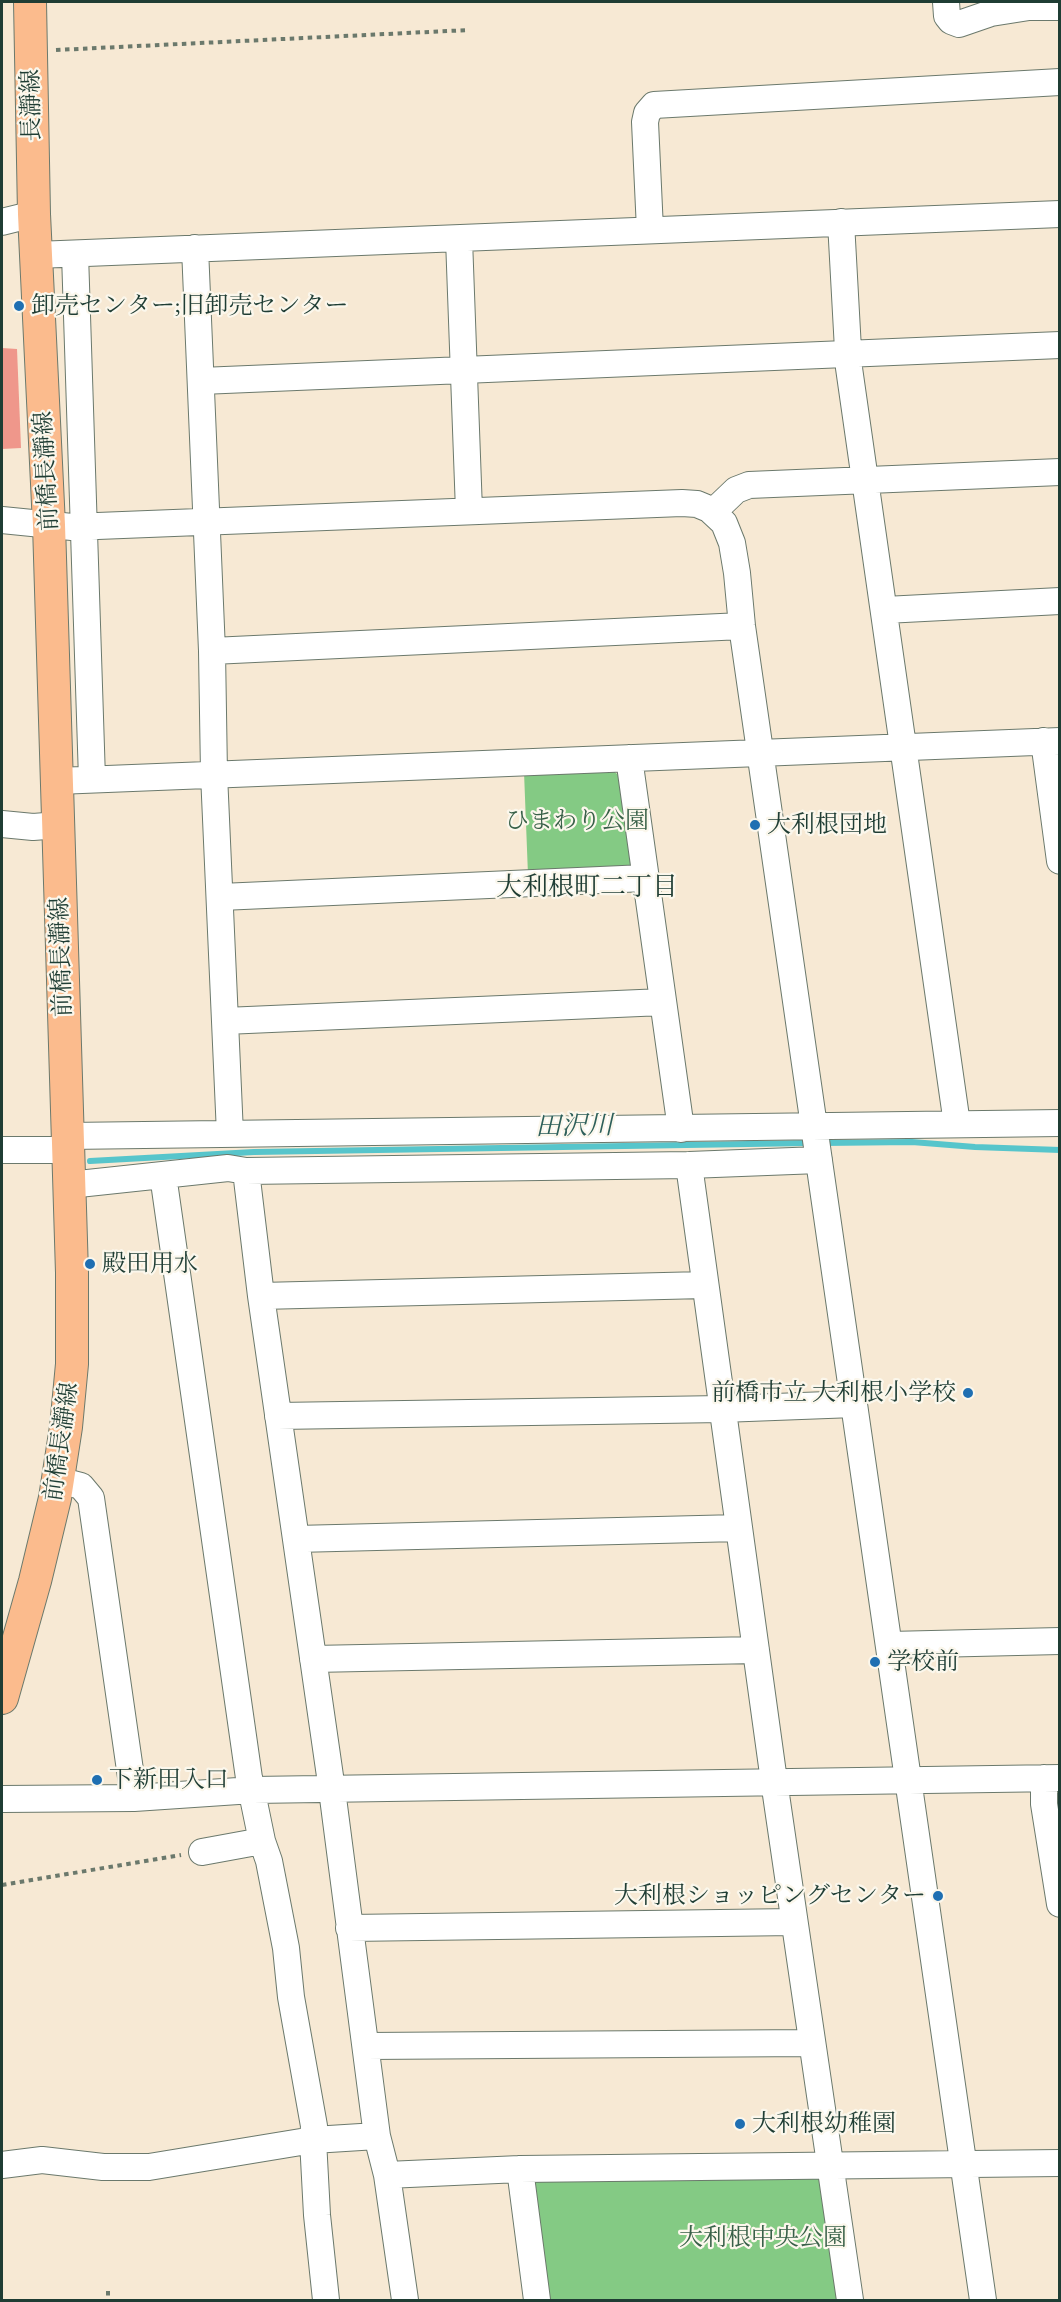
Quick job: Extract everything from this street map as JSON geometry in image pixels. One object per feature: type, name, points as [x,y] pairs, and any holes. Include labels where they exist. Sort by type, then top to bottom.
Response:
[{"type":"main road","name":"長瀞線","points":[[30,2],[35,211]]},
{"type":"main road","name":"前橋長瀞線","points":[[2,1698],[38,1570],[58,1480],[72,1364],[68,1143],[49,525],[35,211]]},
{"type":"street","points":[[946,2],[947,16],[951,21],[959,24],[1000,12],[1029,7],[1059,7]]},
{"type":"street","points":[[650,230],[645,122],[646,113],[654,105],[1059,82]]},
{"type":"street","points":[[2,222],[35,211]]},
{"type":"street","points":[[36,255],[1059,214]]},
{"type":"street","points":[[841,222],[847,353],[957,1124]]},
{"type":"street","points":[[459,239],[469,511]]},
{"type":"street","points":[[195,248],[230,1134]]},
{"type":"street","points":[[75,254],[92,779]]},
{"type":"street","points":[[201,381],[1059,345]]},
{"type":"street","points":[[713,512],[736,490],[749,485],[1059,472]]},
{"type":"street","points":[[2,520],[83,526],[682,503],[698,504],[713,512],[724,523],[732,543],[742,626],[983,2301]]},
{"type":"street","points":[[885,610],[1059,601]]},
{"type":"street","points":[[212,651],[742,626]]},
{"type":"street","points":[[57,781],[1052,741],[1059,861]]},
{"type":"street","points":[[629,758],[681,1129]]},
{"type":"street","points":[[2,824],[33,827],[58,825]]},
{"type":"street","points":[[221,897],[645,878]]},
{"type":"street","points":[[225,1021],[663,1002]]},
{"type":"street","points":[[2,1150],[68,1143],[230,1134],[1059,1123]]},
{"type":"street","points":[[464,1131],[464,1168]]},
{"type":"street","points":[[69,1185],[228,1168],[246,1172],[689,1165],[819,1160]]},
{"type":"street","points":[[689,1165],[774,1781],[850,2301]]},
{"type":"street","points":[[246,1172],[261,1296],[332,1790],[377,2136],[387,2175],[405,2301]]},
{"type":"street","points":[[163,1175],[249,1778],[262,1841],[268,1853],[286,1948],[291,1997],[314,2126],[317,2215],[326,2301]]},
{"type":"street","points":[[261,1296],[704,1285]]},
{"type":"street","points":[[278,1416],[722,1409],[854,1404]]},
{"type":"street","points":[[58,1480],[81,1486],[91,1498],[134,1798]]},
{"type":"street","points":[[296,1539],[739,1528]]},
{"type":"street","points":[[889,1645],[1059,1641]]},
{"type":"street","points":[[313,1659],[756,1650]]},
{"type":"street","points":[[2,1799],[134,1798],[253,1790],[1052,1778],[1044,1804],[1059,1904]]},
{"type":"street","points":[[202,1851],[262,1841]]},
{"type":"street","points":[[349,1928],[794,1922]]},
{"type":"street","points":[[366,2046],[812,2043]]},
{"type":"street","points":[[2,2165],[42,2160],[103,2167],[149,2167],[313,2140],[377,2136]]},
{"type":"street","points":[[387,2175],[520,2169],[1059,2163]]},
{"type":"street","points":[[520,2169],[537,2301]]},
{"type":"path","points":[[31,51],[469,30]]},
{"type":"path","points":[[2,1885],[202,1851]]},
{"type":"path","points":[[108,2291],[108,2301]]},
{"type":"green space","name":"ひまわり公園","points":[[611,769],[622,778],[634,865],[626,872],[528,875],[524,772]]},
{"type":"green space","name":"大利根中央公園","points":[[821,2175],[838,2300],[545,2300],[528,2179]]},
{"type":"building","points":[[2,348],[17,349],[21,448],[2,449]]},
{"type":"waterway","name":"田沢川","points":[[823,1143],[912,1142],[1060,1150]]},
{"type":"waterway","name":"田沢川","points":[[90,1161],[254,1152],[810,1143]]},
{"type":"place","name":"卸売センター;旧卸売センター","points":[[19,306]]},
{"type":"place","name":"大利根団地","points":[[755,825]]},
{"type":"place","name":"殿田用水","points":[[90,1264]]},
{"type":"place","name":"前橋市立 大利根小学校","points":[[968,1393]]},
{"type":"place","name":"学校前","points":[[875,1662]]},
{"type":"place","name":"下新田入口","points":[[97,1780]]},
{"type":"place","name":"大利根ショッピングセンター","points":[[938,1896]]},
{"type":"place","name":"大利根幼稚園","points":[[740,2124]]},
{"type":"district","name":"大利根町二丁目","points":[[587,888]]}]
